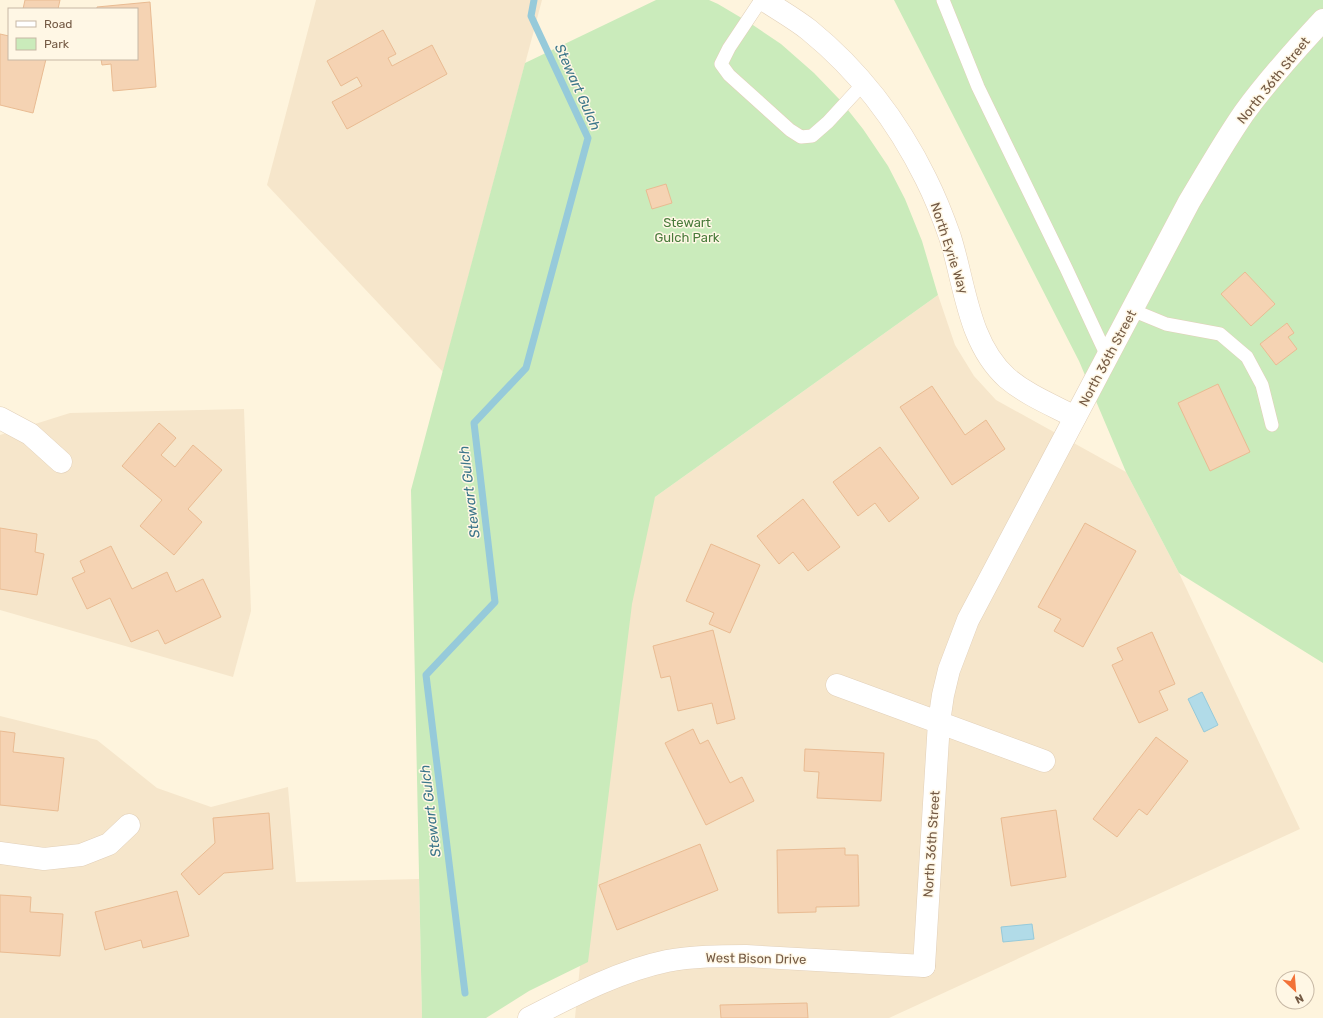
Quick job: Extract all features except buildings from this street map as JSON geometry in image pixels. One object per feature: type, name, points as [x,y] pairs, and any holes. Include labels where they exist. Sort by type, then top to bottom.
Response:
[{"type":"street","name":"North Eyrie Way","points":[[764,0],[808,29],[832,50],[864,84],[893,123],[926,178],[939,207],[950,237],[977,334],[989,358],[1007,378],[1029,393],[1075,417]]},
{"type":"street","name":"North 36th Street","points":[[924,966],[938,722],[949,670],[968,620],[1189,202],[1220,149],[1244,113],[1276,72],[1323,20]]},
{"type":"street","points":[[0,418],[30,434],[61,462]]},
{"type":"street","points":[[837,686],[1044,761]]},
{"type":"street","points":[[0,853],[44,859],[81,855],[109,844],[129,825]]},
{"type":"street","name":"West Bison Drive","points":[[529,1018],[616,976],[667,962],[693,958],[746,956],[924,966]]},
{"type":"lane","points":[[761,0],[729,48],[721,64],[729,75],[790,130],[801,137],[812,136],[828,122],[864,84]]},
{"type":"lane","points":[[943,0],[978,87],[1107,356]]},
{"type":"lane","points":[[1132,310],[1166,324],[1220,334],[1247,357],[1262,385],[1272,425]]},
{"type":"shaded area","points":[[316,0],[542,0],[443,372],[267,185]]},
{"type":"shaded area","points":[[938,295],[955,345],[974,376],[996,400],[1126,472],[1179,573],[1300,829],[889,1018],[575,1018],[616,585],[655,497]]},
{"type":"shaded area","points":[[244,409],[251,611],[233,677],[0,610],[0,435],[70,413]]},
{"type":"shaded area","points":[[0,716],[97,740],[157,788],[211,807],[288,787],[296,882],[419,879],[422,1018],[0,1018]]},
{"type":"green space","name":"Stewart Gulch Park","points":[[656,0],[709,0],[718,4],[781,44],[814,73],[840,100],[863,129],[888,166],[905,199],[922,241],[938,295],[655,497],[632,604],[588,962],[529,991],[486,1018],[422,1018],[411,490],[525,63]]},
{"type":"green space","points":[[894,0],[1323,0],[1323,663],[1179,573],[1126,472],[1079,361]]},
{"type":"water","points":[[1202,692],[1218,725],[1204,732],[1188,699]]},
{"type":"water","points":[[1032,924],[1034,939],[1003,942],[1001,927]]},
{"type":"waterway","name":"Stewart Gulch","points":[[465,993],[426,675],[495,602],[474,423],[526,368],[588,138],[531,16],[534,0]]}]
